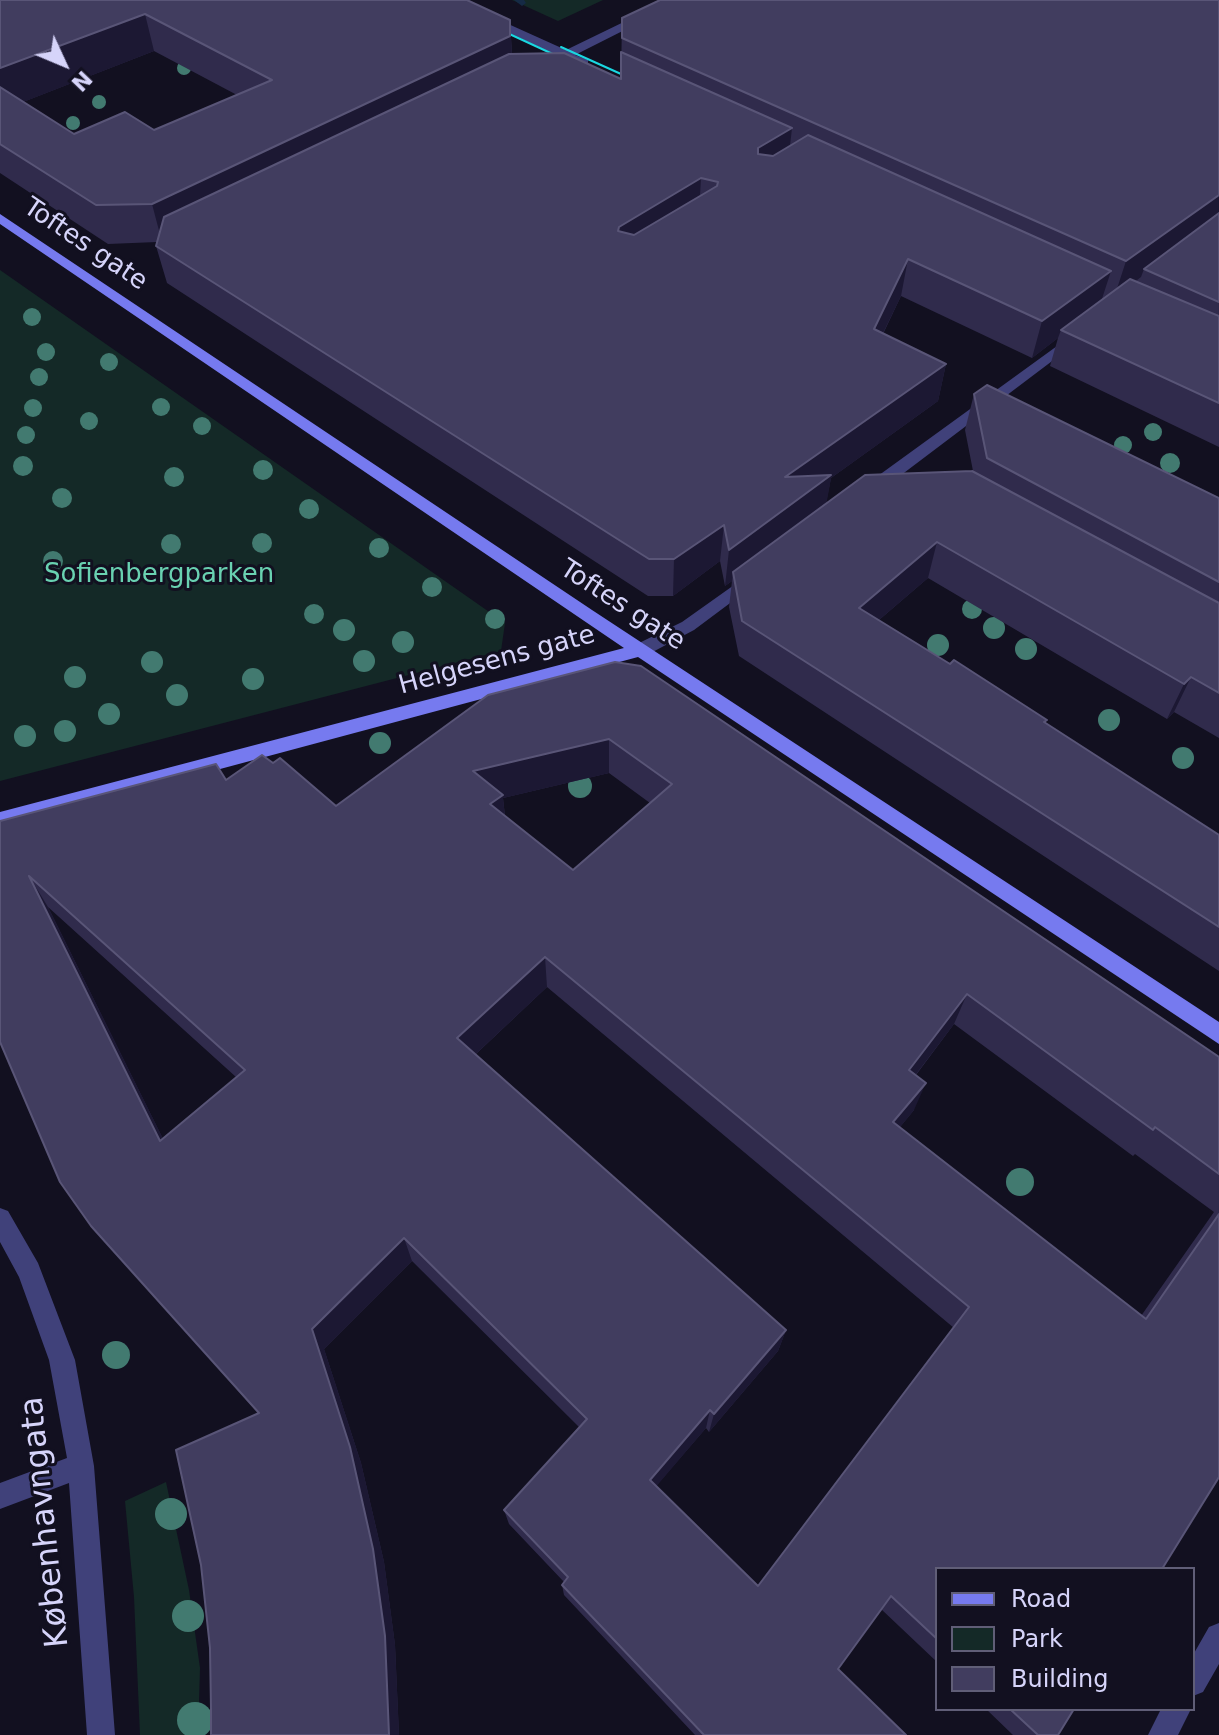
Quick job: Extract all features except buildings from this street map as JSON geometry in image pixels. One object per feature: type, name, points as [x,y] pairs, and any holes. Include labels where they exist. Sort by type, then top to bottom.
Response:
[{"type":"main road","name":"Toftes gate","points":[[0,218],[641,650],[1219,1034]]},
{"type":"main road","name":"Helgesens gate","points":[[0,820],[641,650]]},
{"type":"street","points":[[446,0],[601,71]]},
{"type":"street","points":[[548,64],[678,0]]},
{"type":"street","points":[[850,505],[1087,329]]},
{"type":"street","points":[[903,464],[925,476]]},
{"type":"street","name":"Helgesens gate","points":[[641,650],[688,626],[763,570]]},
{"type":"street","name":"Københavngata","points":[[0,1219],[29,1271],[62,1360],[81,1466],[101,1735]]},
{"type":"street","points":[[0,1496],[81,1466]]},
{"type":"street","points":[[1195,1679],[1219,1637]]},
{"type":"street","points":[[1162,1735],[1176,1711]]},
{"type":"green space","points":[[512,0],[603,0],[558,21]]},
{"type":"green space","name":"Sofienbergparken","points":[[0,270],[505,623],[501,651],[0,781]]},
{"type":"green space","points":[[166,1482],[189,1590],[200,1668],[198,1735],[140,1735],[134,1597],[125,1501]]},
{"type":"waterway","points":[[518,0],[522,3]]},
{"type":"tram line","points":[[490,25],[570,62]]},
{"type":"tram line","points":[[561,47],[641,83]]}]
